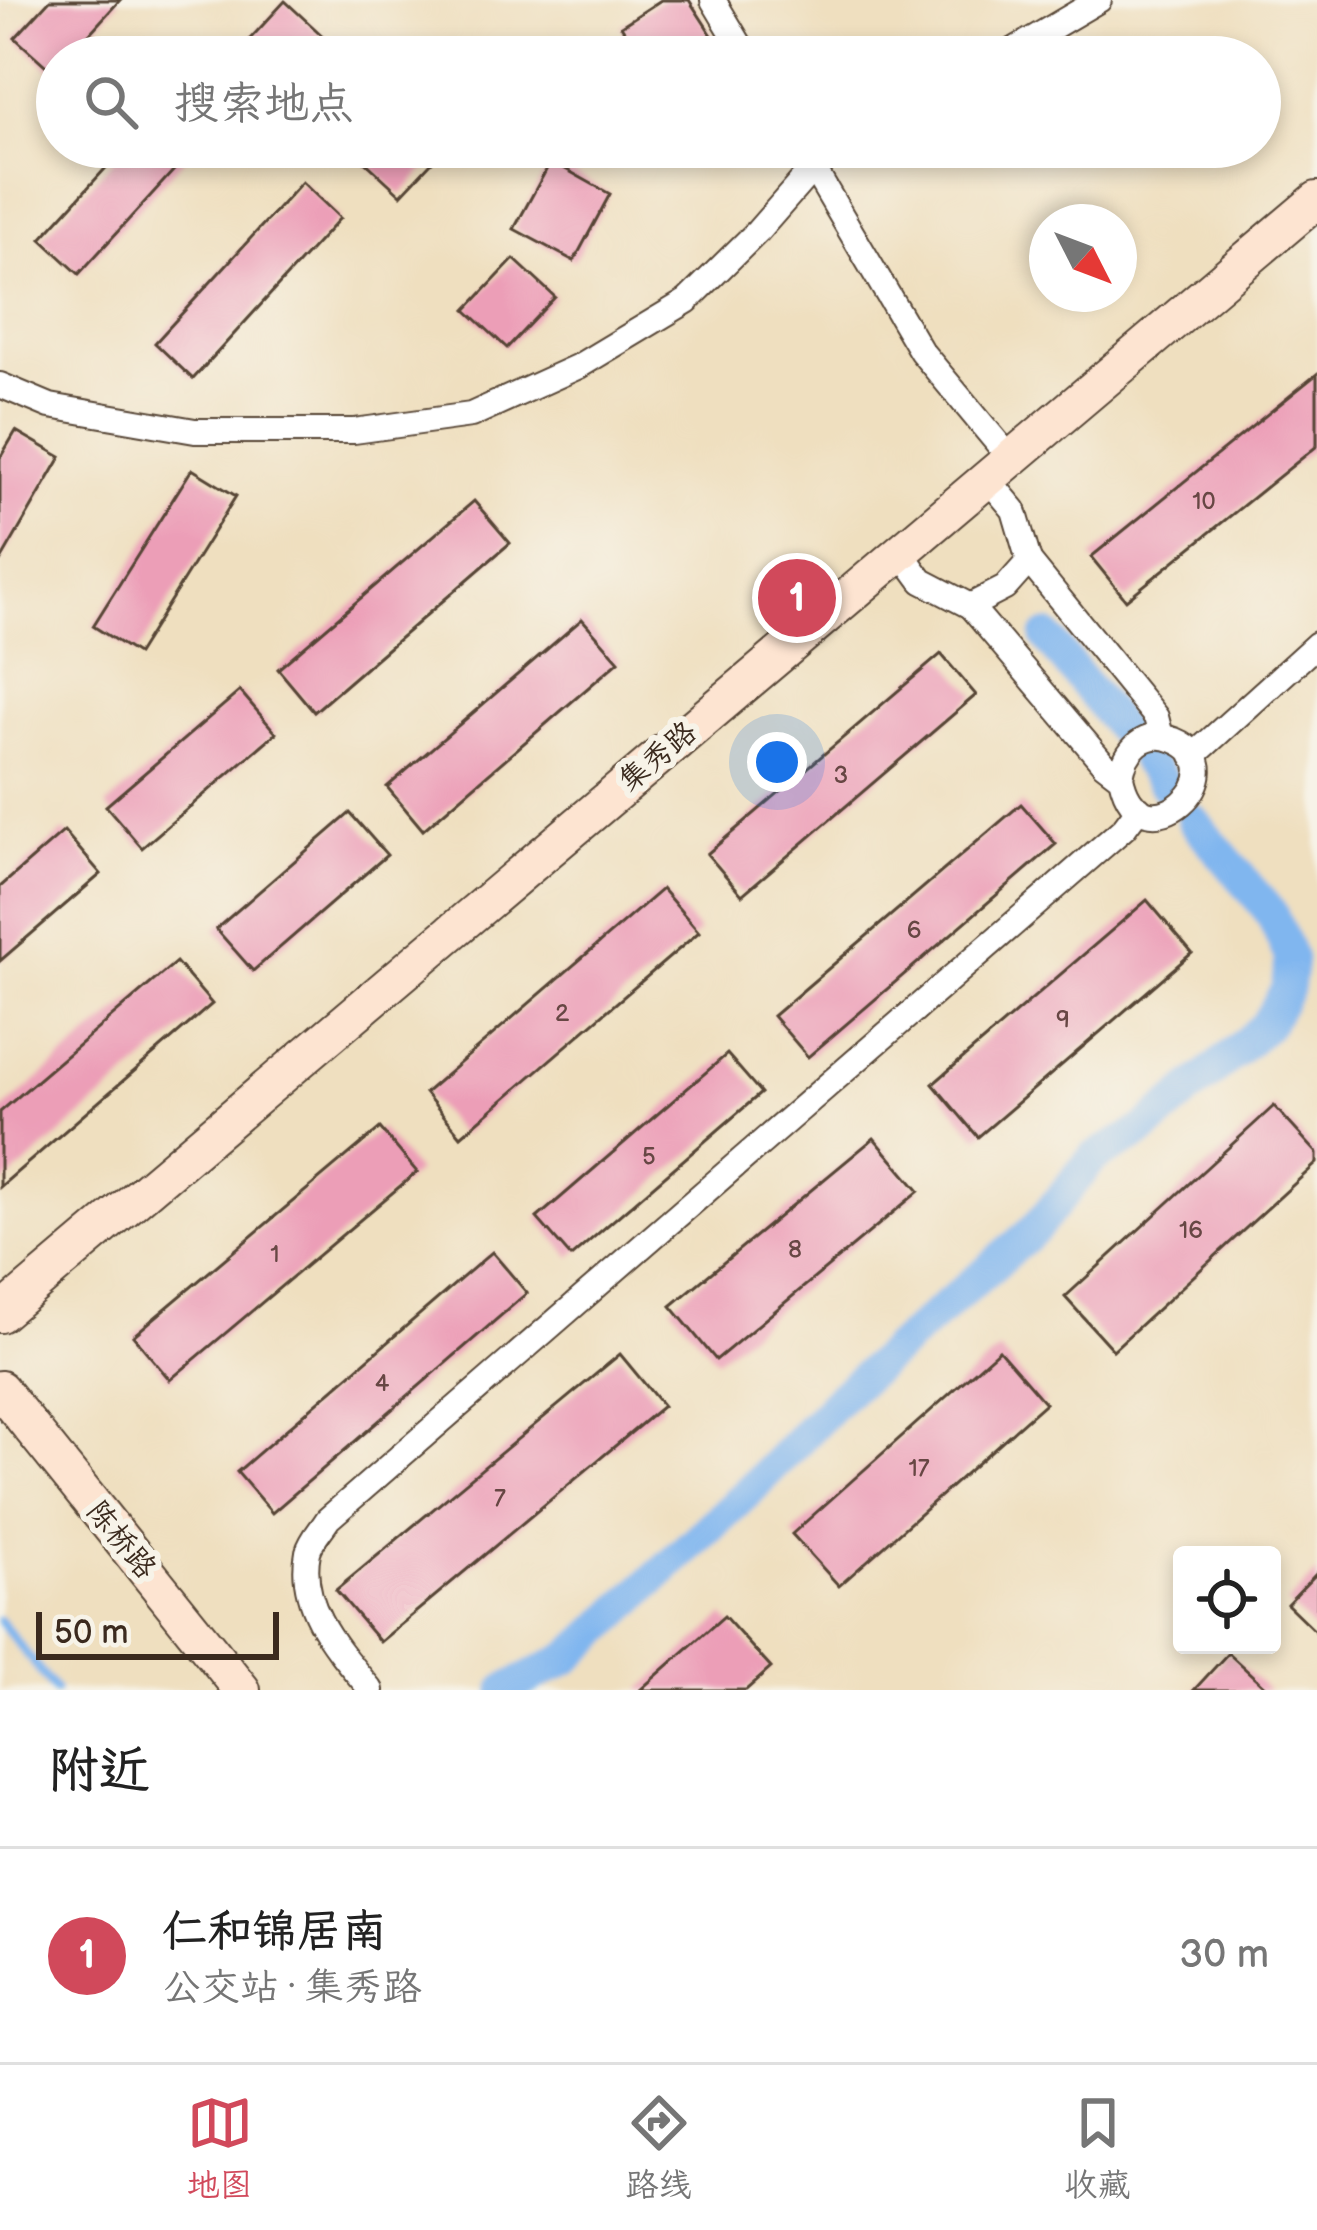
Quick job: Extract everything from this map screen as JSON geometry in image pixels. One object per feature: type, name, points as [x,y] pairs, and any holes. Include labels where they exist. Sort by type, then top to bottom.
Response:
[{"type":"street","points":[[713,0],[734,36]]},
{"type":"street","points":[[1038,36],[1099,0]]},
{"type":"street","points":[[0,385],[50,406],[195,431],[354,431],[471,415],[579,366],[687,301],[758,231],[800,168]]},
{"type":"street","points":[[813,168],[921,351],[998,468],[1029,561],[1156,717],[1161,736]]},
{"type":"street","name":"集秀路","points":[[0,1314],[1317,200]]},
{"type":"street","points":[[899,550],[922,581],[970,606],[1104,764],[1121,777]]},
{"type":"street","points":[[970,606],[1005,588],[1029,561]]},
{"type":"street","points":[[1193,756],[1317,644]]},
{"type":"street","points":[[1161,736],[1185,746],[1193,756],[1197,782],[1185,804],[1163,814],[1139,808],[1123,789],[1121,777],[1128,753],[1137,743],[1161,736]]},
{"type":"street","points":[[371,1690],[324,1632],[307,1586],[308,1548],[328,1519],[1124,828],[1139,808]]},
{"type":"street","name":"陈桥路","points":[[0,1389],[242,1690]]},
{"type":"building","points":[[50,0],[120,0],[87,36],[36,36],[36,57],[15,38]]},
{"type":"building","points":[[661,0],[689,0],[712,36],[627,36],[621,26]]},
{"type":"building","points":[[285,1],[323,36],[253,36]]},
{"type":"building","points":[[106,168],[176,168],[79,274],[41,239]]},
{"type":"building","points":[[372,168],[426,168],[401,195]]},
{"type":"building","points":[[547,168],[564,168],[610,194],[574,261],[514,229]]},
{"type":"building","points":[[302,182],[340,218],[193,379],[155,343]]},
{"type":"building","points":[[514,259],[555,297],[507,348],[466,310]]},
{"type":"building","points":[[1317,374],[1317,446],[1126,600],[1091,557]]},
{"type":"building","points":[[16,431],[61,457],[0,562],[0,458]]},
{"type":"building","points":[[192,469],[236,496],[137,654],[93,626]]},
{"type":"building","points":[[474,501],[510,543],[314,712],[278,669]]},
{"type":"building","points":[[582,619],[619,661],[423,830],[387,787]]},
{"type":"building","points":[[941,654],[976,695],[742,895],[707,854]]},
{"type":"building","points":[[240,691],[276,733],[142,848],[106,806]]},
{"type":"building","points":[[1021,804],[1056,844],[808,1057],[773,1016]]},
{"type":"building","points":[[350,813],[387,855],[253,971],[216,929]]},
{"type":"building","points":[[64,831],[101,874],[0,961],[0,887]]},
{"type":"building","points":[[662,889],[699,932],[461,1136],[425,1093]]},
{"type":"building","points":[[1147,900],[1192,953],[978,1137],[933,1084]]},
{"type":"building","points":[[176,962],[212,1004],[0,1187],[0,1112]]},
{"type":"building","points":[[727,1054],[761,1093],[571,1257],[537,1218]]},
{"type":"building","points":[[1274,1106],[1317,1153],[1317,1163],[1113,1350],[1065,1297]]},
{"type":"building","points":[[380,1128],[417,1172],[170,1380],[133,1336]]},
{"type":"building","points":[[874,1138],[919,1191],[716,1360],[671,1306]]},
{"type":"building","points":[[492,1252],[527,1293],[272,1513],[237,1472]]},
{"type":"building","points":[[999,1350],[1045,1403],[839,1586],[792,1534]]},
{"type":"building","points":[[620,1354],[663,1406],[380,1642],[336,1590]]},
{"type":"building","points":[[1317,1573],[1317,1633],[1287,1604]]},
{"type":"building","points":[[724,1616],[771,1668],[746,1690],[640,1690]]},
{"type":"building","points":[[1229,1654],[1268,1690],[1194,1690]]},
{"type":"waterway","points":[[1047,637],[1123,732]]},
{"type":"waterway","points":[[1146,760],[1171,792]]},
{"type":"waterway","points":[[506,1690],[570,1657],[749,1491],[839,1398],[1035,1229],[1093,1158],[1143,1131],[1265,1026],[1287,989],[1291,959],[1271,913],[1193,820]]},
{"type":"waterway","points":[[0,1621],[55,1690]]},
{"type":"place","name":"仁和锦居南","points":[[797,598]]}]
